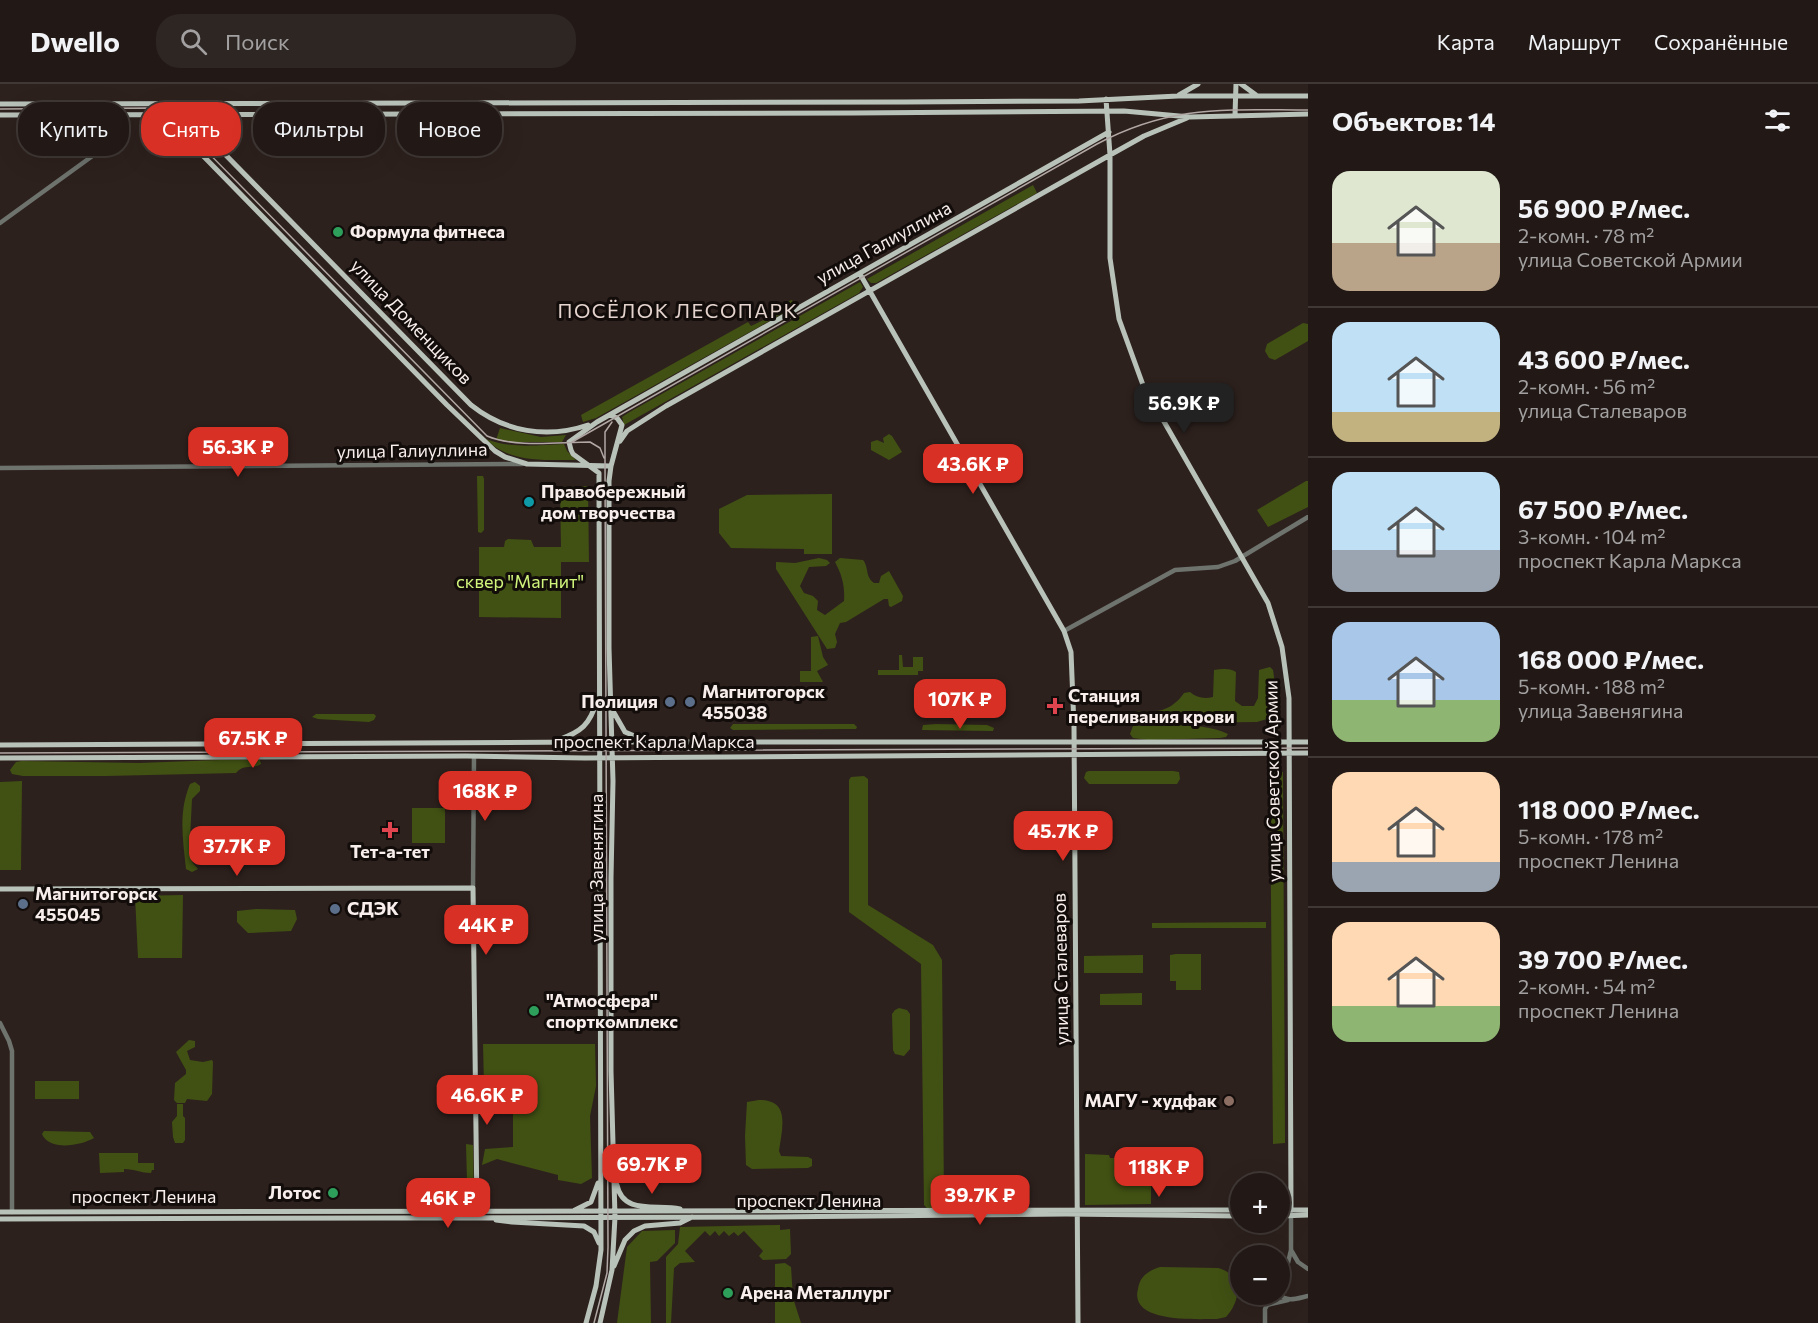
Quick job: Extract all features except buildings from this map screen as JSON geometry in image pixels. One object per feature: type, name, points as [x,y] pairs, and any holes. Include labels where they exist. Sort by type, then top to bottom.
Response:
[{"type":"main road","points":[[1178,96],[1198,84]]},
{"type":"main road","points":[[1235,115],[1236,84]]},
{"type":"main road","points":[[1241,84],[1258,96]]},
{"type":"main road","points":[[241,104],[852,102],[1308,96]]},
{"type":"main road","name":"улица Советской Армии","points":[[1107,99],[1111,267],[1119,319],[1127,345],[1148,394],[1268,603],[1282,647],[1288,691],[1289,742],[1291,1213]]},
{"type":"main road","points":[[581,102],[581,113]]},
{"type":"main road","points":[[852,102],[852,113]]},
{"type":"main road","points":[[0,104],[18,104]]},
{"type":"main road","points":[[241,114],[1124,111],[1190,117],[1308,114]]},
{"type":"main road","points":[[0,115],[18,115]]},
{"type":"main road","name":"улица Галиуллина","points":[[617,444],[627,431],[666,406],[1144,136],[1190,117]]},
{"type":"main road","name":"улица Галиуллина","points":[[590,466],[573,454],[569,442],[597,423],[1109,132]]},
{"type":"main road","name":"улица Доменщиков","points":[[203,156],[447,405],[500,455],[527,464]]},
{"type":"main road","name":"улица Доменщиков","points":[[227,156],[471,405],[501,423],[531,432],[560,433],[597,423]]},
{"type":"main road","name":"улица Сталеваров","points":[[860,274],[1064,631],[1071,652],[1074,742],[1078,1323]]},
{"type":"main road","points":[[610,415],[617,418],[622,425],[611,466]]},
{"type":"main road","name":"улица Галиуллина","points":[[527,464],[611,466]]},
{"type":"main road","name":"улица Завенягина","points":[[586,1323],[597,1286],[601,1250],[599,484],[598,473],[590,466]]},
{"type":"main road","name":"улица Завенягина","points":[[600,1323],[612,1270],[615,1214],[611,1071],[612,742],[609,620],[611,466]]},
{"type":"main road","points":[[552,743],[584,728],[593,712],[599,693]]},
{"type":"main road","points":[[611,707],[616,720],[626,732],[636,738],[655,742]]},
{"type":"main road","name":"проспект Карла Маркса","points":[[0,746],[600,742],[1308,742]]},
{"type":"main road","name":"проспект Карла Маркса","points":[[0,758],[474,756],[612,758],[1308,753]]},
{"type":"main road","points":[[0,889],[473,888],[477,1214]]},
{"type":"main road","name":"улица Завенягина","points":[[565,1212],[591,1202],[601,1172]]},
{"type":"main road","name":"проспект Ленина","points":[[614,1173],[619,1194],[631,1204],[671,1207],[693,1214]]},
{"type":"main road","name":"проспект Ленина","points":[[485,1217],[1230,1210]]},
{"type":"main road","points":[[1291,1213],[1308,1210]]},
{"type":"main road","name":"проспект Ленина","points":[[0,1212],[12,1216]]},
{"type":"main road","name":"проспект Ленина","points":[[0,1219],[12,1216],[565,1212],[600,1215]]},
{"type":"main road","name":"проспект Ленина","points":[[1077,1212],[1230,1216]]},
{"type":"main road","points":[[1291,1213],[1308,1215]]},
{"type":"main road","name":"проспект Ленина","points":[[477,1214],[512,1222],[584,1226],[594,1232],[601,1250]]},
{"type":"main road","name":"улица Завенягина","points":[[612,1270],[625,1240],[634,1232],[645,1226],[680,1223],[693,1214]]},
{"type":"street","points":[[0,223],[92,156]]},
{"type":"street","name":"улица Галиуллина","points":[[500,455],[500,465]]},
{"type":"street","name":"улица Галиуллина","points":[[0,468],[527,464]]},
{"type":"street","points":[[1064,631],[1175,570],[1227,565],[1308,517]]},
{"type":"street","points":[[473,888],[474,756]]},
{"type":"street","points":[[0,1023],[12,1052],[12,1216]]},
{"type":"street","name":"улица Советской Армии","points":[[1291,1213],[1291,1250]]},
{"type":"street","points":[[1291,1250],[1298,1262],[1308,1269]]},
{"type":"street","points":[[1290,1254],[1291,1250]]},
{"type":"street","points":[[1290,1264],[1298,1262]]},
{"type":"street","points":[[1290,1300],[1308,1296]]},
{"type":"street","points":[[1265,1323],[1266,1307],[1273,1305]]},
{"type":"green space","points":[[1033,185],[1037,193],[876,283],[871,283],[867,279]]},
{"type":"green space","points":[[860,282],[863,287],[859,293],[624,425],[622,417],[628,413]]},
{"type":"green space","points":[[792,300],[796,306],[596,418],[583,422],[581,415],[748,322],[751,326],[776,314],[773,306]]},
{"type":"green space","points":[[1303,323],[1308,324],[1308,341],[1275,360],[1269,358],[1265,351],[1267,344]]},
{"type":"green space","points":[[500,428],[541,437],[566,435],[562,442],[510,442],[496,440]]},
{"type":"green space","points":[[889,434],[902,452],[889,460],[871,450],[871,442],[877,440],[884,443],[883,438]]},
{"type":"green space","points":[[486,439],[515,445],[564,444],[576,460],[540,460],[516,456],[495,447]]},
{"type":"green space","points":[[477,476],[483,476],[484,479],[484,530],[481,533],[478,532]]},
{"type":"green space","points":[[1308,481],[1308,507],[1268,527],[1257,510]]},
{"type":"green space","name":"сквер \"Магнит\"","points":[[588,486],[589,562],[561,562],[561,618],[479,617],[479,547],[504,547],[508,539],[531,540],[534,547],[561,547],[560,487]]},
{"type":"green space","points":[[832,494],[832,554],[804,554],[804,549],[731,548],[719,533],[719,509],[747,495]]},
{"type":"green space","points":[[819,558],[830,563],[826,566],[809,567],[800,586],[804,593],[813,596],[818,601],[817,610],[825,615],[844,601],[840,571],[835,562],[840,558],[863,560],[869,578],[874,583],[879,583],[881,576],[889,571],[903,596],[902,601],[891,607],[888,599],[884,599],[846,622],[840,623],[835,634],[837,642],[835,648],[827,649],[776,569],[776,562],[795,563]]},
{"type":"green space","points":[[818,636],[823,657],[828,665],[817,671],[823,682],[800,682],[800,671],[811,671],[811,637]]},
{"type":"green space","points":[[899,655],[902,655],[903,667],[913,667],[913,657],[923,657],[923,671],[918,671],[918,675],[878,675],[878,670],[899,670]]},
{"type":"green space","points":[[1270,667],[1273,670],[1276,691],[1274,695],[1268,696],[1267,719],[1257,722],[1130,721],[1131,711],[1147,712],[1167,708],[1179,700],[1184,693],[1190,692],[1195,696],[1207,698],[1213,697],[1214,670],[1228,669],[1236,672],[1235,701],[1242,706],[1254,706],[1258,698],[1259,670]]},
{"type":"green space","points":[[316,714],[374,714],[376,716],[369,722],[312,717]]},
{"type":"green space","points":[[733,724],[854,724],[857,727],[856,729],[733,730],[730,728]]},
{"type":"green space","points":[[923,725],[987,725],[994,728],[993,731],[922,730]]},
{"type":"green space","points":[[1133,726],[1195,726],[1228,734],[1220,738],[1148,740],[1133,738],[1130,734]]},
{"type":"green space","points":[[260,760],[261,764],[242,768],[236,773],[23,776],[12,774],[10,770],[16,762],[22,761],[139,763]]},
{"type":"green space","points":[[1173,771],[1179,772],[1180,779],[1177,784],[1089,784],[1084,778],[1086,772]]},
{"type":"green space","points":[[1270,772],[1283,772],[1285,1143],[1273,1144]]},
{"type":"green space","points":[[864,776],[868,779],[868,905],[933,945],[942,960],[944,1203],[942,1208],[927,1208],[924,1205],[921,964],[849,912],[849,780],[851,777]]},
{"type":"green space","points":[[22,781],[21,870],[0,870],[0,782]]},
{"type":"green space","points":[[195,782],[200,786],[200,791],[192,799],[190,839],[192,862],[198,869],[192,872],[186,869],[183,816],[186,795],[190,784]]},
{"type":"green space","points":[[412,808],[445,808],[445,843],[412,843]]},
{"type":"green space","points":[[183,895],[182,958],[138,958],[135,896]]},
{"type":"green space","points":[[295,910],[297,919],[291,931],[248,933],[237,922],[237,911]]},
{"type":"green space","points":[[1266,922],[1266,928],[1152,928],[1152,923]]},
{"type":"green space","points":[[1201,954],[1201,990],[1176,990],[1176,981],[1170,981],[1170,955]]},
{"type":"green space","points":[[1143,955],[1143,973],[1084,973],[1084,956]]},
{"type":"green space","points":[[1142,993],[1142,1005],[1100,1005],[1100,994]]},
{"type":"green space","points":[[899,1008],[907,1010],[910,1014],[910,1049],[904,1056],[895,1054],[893,1050],[892,1014]]},
{"type":"green space","points":[[189,1040],[195,1041],[195,1047],[187,1051],[190,1060],[203,1062],[212,1060],[213,1062],[212,1094],[207,1101],[187,1099],[185,1103],[177,1103],[174,1100],[175,1083],[186,1074],[186,1070],[176,1052]]},
{"type":"green space","points":[[483,1044],[595,1044],[596,1086],[590,1116],[592,1178],[581,1184],[558,1180],[558,1175],[497,1159],[482,1165],[485,1149],[513,1147],[513,1085],[484,1085]]},
{"type":"green space","points":[[35,1081],[79,1081],[79,1099],[35,1099]]},
{"type":"green space","points":[[769,1101],[780,1110],[782,1125],[779,1151],[781,1156],[808,1157],[812,1159],[812,1166],[752,1169],[746,1165],[747,1102]]},
{"type":"green space","points":[[177,1104],[183,1104],[185,1140],[183,1143],[175,1143],[173,1137],[172,1122],[177,1116]]},
{"type":"green space","points":[[44,1131],[90,1132],[94,1138],[73,1145],[58,1145],[46,1139],[42,1134]]},
{"type":"green space","points":[[466,1144],[473,1145],[474,1200],[467,1195],[458,1196],[463,1190],[458,1181],[467,1181]]},
{"type":"green space","points":[[99,1153],[138,1153],[138,1163],[154,1163],[154,1170],[151,1173],[124,1169],[124,1172],[100,1173]]},
{"type":"green space","points":[[1085,1154],[1109,1155],[1110,1158],[1151,1157],[1151,1204],[1085,1205]]},
{"type":"green space","points":[[780,1225],[780,1230],[790,1229],[791,1254],[786,1259],[763,1260],[759,1256],[763,1251],[744,1231],[738,1236],[734,1232],[729,1236],[724,1231],[719,1236],[715,1231],[710,1236],[705,1231],[685,1251],[695,1262],[680,1263],[674,1268],[671,1323],[666,1323],[666,1257],[678,1244],[680,1227]]},
{"type":"green space","points":[[675,1230],[675,1243],[657,1261],[650,1262],[651,1323],[617,1323],[627,1247],[642,1231]]},
{"type":"green space","points":[[785,1263],[791,1267],[793,1298],[801,1323],[775,1323],[775,1264]]},
{"type":"green space","points":[[1160,1267],[1218,1268],[1226,1271],[1230,1274],[1230,1305],[1234,1305],[1226,1317],[1217,1319],[1166,1317],[1153,1313],[1143,1308],[1138,1300],[1139,1284],[1152,1270]]},
{"type":"tram line","points":[[0,109],[148,108],[163,112],[177,121],[487,436],[498,440],[524,443],[590,442],[600,448],[604,458]]},
{"type":"tram line","points":[[572,442],[1097,144],[1124,131],[1150,122],[1200,112],[1308,110]]},
{"type":"tram line","points":[[594,1323],[607,1273],[608,1247],[605,432],[612,422]]},
{"type":"tram line","points":[[0,753],[1308,748]]},
{"type":"place","name":"Формула фитнеса","points":[[338,232]]},
{"type":"place","name":"Правобережный дом творчества","points":[[529,502]]},
{"type":"place","name":"Полиция","points":[[670,702]]},
{"type":"place","name":"Магнитогорск 455038","points":[[690,702]]},
{"type":"place","name":"Станция переливания крови","points":[[1055,706]]},
{"type":"place","name":"Тет-а-тет","points":[[390,830]]},
{"type":"place","name":"Магнитогорск 455045","points":[[23,904]]},
{"type":"place","name":"СДЭК","points":[[335,909]]},
{"type":"place","name":"\"Атмосфера\" спорткомплекс","points":[[534,1011]]},
{"type":"place","name":"МАГУ - худфак","points":[[1229,1101]]},
{"type":"place","name":"Лотос","points":[[333,1193]]},
{"type":"place","name":"Арена Металлург","points":[[728,1293]]},
{"type":"district","name":"ПОСЁЛОК ЛЕСОПАРК","points":[[678,311]]}]
